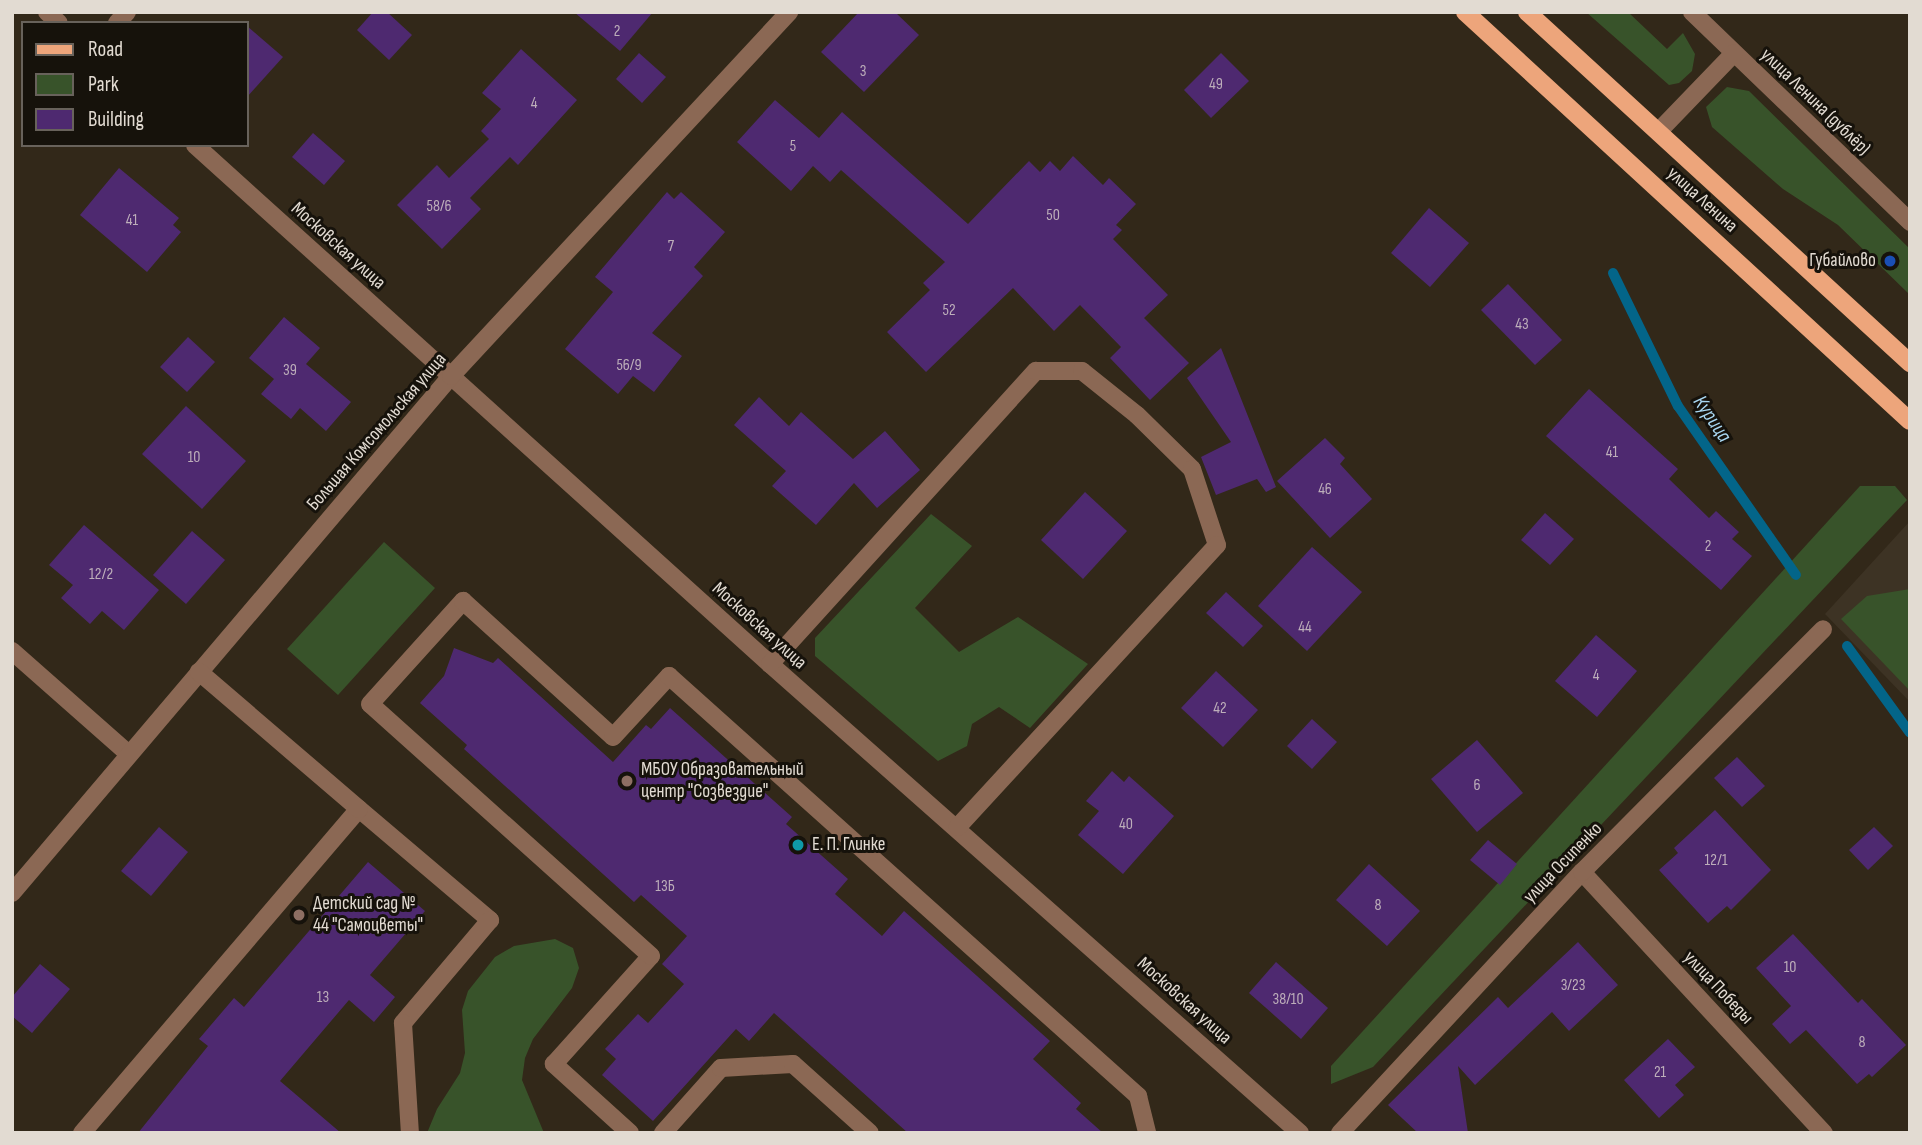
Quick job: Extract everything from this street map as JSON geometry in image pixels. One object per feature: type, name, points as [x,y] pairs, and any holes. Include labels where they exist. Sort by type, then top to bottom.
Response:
[{"type":"main road","name":"улица Ленина","points":[[1465,12],[1910,421]]},
{"type":"main road","name":"улица Ленина","points":[[1527,12],[1910,363]]},
{"type":"street","name":"Большая Комсомольская улица","points":[[12,893],[451,376],[789,12]]},
{"type":"street","name":"улица Ленина (дублёр)","points":[[1692,12],[1910,222]]},
{"type":"street","points":[[1659,131],[1734,53]]},
{"type":"street","name":"Московская улица","points":[[197,147],[770,664],[958,827],[1300,1133]]},
{"type":"street","points":[[770,664],[1036,371],[1082,371],[1137,415],[1192,470],[1217,545],[958,827]]},
{"type":"street","points":[[630,1133],[554,1064],[651,956],[370,704],[463,601],[614,737],[669,676],[1138,1096],[1147,1133]]},
{"type":"street","name":"улица Осипенко","points":[[1340,1133],[1582,873],[1823,629]]},
{"type":"street","points":[[12,651],[129,754]]},
{"type":"street","points":[[199,672],[490,920],[403,1023],[410,1133]]},
{"type":"street","points":[[82,1133],[359,808]]},
{"type":"street","name":"улица Победы","points":[[1582,873],[1824,1133]]},
{"type":"street","points":[[663,1133],[721,1068],[793,1064],[870,1133]]},
{"type":"shaded area","points":[[1910,521],[1910,702],[1825,614]]},
{"type":"green space","points":[[1586,12],[1628,12],[1667,49],[1683,33],[1695,54],[1692,71],[1679,83],[1669,85]]},
{"type":"green space","points":[[1727,87],[1749,91],[1910,249],[1910,295],[1838,225],[1783,189],[1712,127],[1706,107]]},
{"type":"green space","points":[[1860,486],[1895,486],[1907,500],[1373,1067],[1331,1084],[1331,1066]]},
{"type":"green space","points":[[931,514],[972,546],[915,608],[959,652],[1018,617],[1088,664],[1030,728],[999,707],[972,724],[967,746],[938,761],[815,656],[815,638]]},
{"type":"green space","points":[[384,542],[435,588],[338,695],[287,649]]},
{"type":"green space","points":[[1910,589],[1910,691],[1841,619],[1867,596]]},
{"type":"green space","points":[[555,939],[573,948],[579,968],[572,988],[533,1039],[525,1058],[522,1080],[544,1133],[427,1133],[437,1109],[460,1073],[465,1053],[462,1010],[468,991],[495,957],[514,946]]},
{"type":"building","points":[[373,12],[387,12],[412,35],[389,60],[357,30]]},
{"type":"building","points":[[574,12],[653,12],[620,51]]},
{"type":"building","points":[[859,12],[895,12],[919,35],[864,92],[821,52]]},
{"type":"building","points":[[248,27],[283,57],[248,96]]},
{"type":"building","points":[[521,49],[577,100],[518,165],[510,157],[470,198],[481,209],[442,249],[397,205],[437,165],[449,178],[489,139],[481,131],[501,109],[482,93]]},
{"type":"building","points":[[639,53],[666,77],[642,103],[616,79]]},
{"type":"building","points":[[1221,53],[1249,81],[1211,118],[1184,90]]},
{"type":"building","points":[[775,100],[819,138],[842,112],[968,224],[1029,161],[1040,172],[1050,161],[1060,171],[1073,156],[1103,185],[1109,178],[1136,204],[1116,225],[1122,230],[1113,239],[1168,295],[1144,318],[1189,363],[1150,400],[1110,358],[1121,347],[1080,305],[1054,331],[1013,288],[926,372],[887,332],[930,290],[923,283],[945,262],[841,170],[830,182],[813,166],[791,191],[737,142]]},
{"type":"building","points":[[313,133],[345,161],[324,185],[292,157]]},
{"type":"building","points":[[119,168],[179,218],[173,225],[181,232],[147,272],[80,215]]},
{"type":"building","points":[[667,192],[674,199],[681,192],[725,232],[694,267],[703,276],[652,333],[682,356],[654,392],[633,376],[618,394],[565,349],[613,292],[595,277]]},
{"type":"building","points":[[1429,208],[1469,243],[1430,287],[1391,253]]},
{"type":"building","points":[[1508,284],[1562,340],[1535,365],[1481,310]]},
{"type":"building","points":[[284,317],[320,348],[306,364],[351,402],[326,431],[300,408],[291,419],[261,394],[274,379],[249,358]]},
{"type":"building","points":[[188,337],[215,362],[187,392],[160,367]]},
{"type":"building","points":[[1221,348],[1276,487],[1266,492],[1257,479],[1216,495],[1201,457],[1231,442],[1187,378]]},
{"type":"building","points":[[1589,389],[1678,469],[1669,479],[1709,518],[1716,511],[1739,532],[1732,539],[1752,556],[1721,590],[1546,436]]},
{"type":"building","points":[[759,397],[789,426],[801,412],[853,459],[885,431],[920,470],[877,508],[854,483],[816,525],[772,486],[786,471],[734,425]]},
{"type":"building","points":[[186,406],[246,461],[202,509],[142,454]]},
{"type":"building","points":[[1325,438],[1345,458],[1340,464],[1372,499],[1330,538],[1277,481]]},
{"type":"building","points":[[1085,492],[1127,531],[1083,579],[1041,540]]},
{"type":"building","points":[[1545,513],[1574,539],[1550,565],[1521,540]]},
{"type":"building","points":[[84,525],[159,590],[124,630],[102,611],[90,624],[61,598],[73,585],[49,565]]},
{"type":"building","points":[[192,531],[225,560],[186,604],[153,575]]},
{"type":"building","points":[[1312,547],[1362,592],[1307,651],[1258,606]]},
{"type":"building","points":[[1226,592],[1263,626],[1243,647],[1206,613]]},
{"type":"building","points":[[1596,635],[1637,671],[1597,717],[1555,681]]},
{"type":"building","points":[[454,648],[493,663],[498,658],[613,762],[646,725],[651,729],[670,708],[792,817],[786,824],[848,879],[835,894],[882,936],[904,911],[1050,1041],[1033,1059],[1081,1103],[1076,1109],[1103,1133],[908,1133],[774,1013],[749,1041],[736,1029],[653,1121],[602,1075],[616,1059],[605,1049],[638,1014],[648,1023],[684,984],[662,964],[687,936],[641,895],[634,902],[464,749],[467,745],[420,703],[444,676]]},
{"type":"building","points":[[1216,671],[1258,710],[1223,747],[1181,708]]},
{"type":"building","points":[[1312,719],[1337,742],[1312,769],[1287,746]]},
{"type":"building","points":[[1477,740],[1523,793],[1477,832],[1431,779]]},
{"type":"building","points":[[1737,757],[1765,786],[1742,807],[1714,778]]},
{"type":"building","points":[[1112,771],[1124,782],[1129,776],[1174,816],[1123,874],[1078,835],[1099,811],[1086,801]]},
{"type":"building","points":[[1715,810],[1771,870],[1731,910],[1727,906],[1708,923],[1659,870],[1678,853],[1674,848]]},
{"type":"building","points":[[159,827],[188,852],[151,896],[121,871]]},
{"type":"building","points":[[1874,827],[1893,846],[1868,870],[1849,850]]},
{"type":"building","points":[[1488,840],[1517,864],[1500,885],[1470,860]]},
{"type":"building","points":[[368,862],[425,911],[370,975],[395,997],[374,1022],[349,1000],[280,1081],[341,1133],[138,1133],[208,1046],[199,1039],[234,998],[244,1007]]},
{"type":"building","points":[[1369,864],[1420,911],[1387,946],[1336,900]]},
{"type":"building","points":[[1793,934],[1858,1003],[1862,999],[1906,1045],[1872,1077],[1869,1074],[1857,1084],[1806,1030],[1790,1044],[1772,1024],[1791,1006],[1756,968]]},
{"type":"building","points":[[1578,942],[1618,985],[1569,1031],[1552,1012],[1475,1085],[1458,1066],[1468,1133],[1418,1133],[1388,1105],[1498,997],[1508,1008]]},
{"type":"building","points":[[1276,962],[1328,1008],[1301,1039],[1249,993]]},
{"type":"building","points":[[40,964],[70,989],[32,1033],[12,1016],[12,997]]},
{"type":"building","points":[[1668,1039],[1695,1067],[1675,1085],[1684,1095],[1659,1118],[1624,1080]]},
{"type":"waterway","name":"Курица","points":[[1613,273],[1678,406],[1796,575]]},
{"type":"waterway","name":"Курица","points":[[1847,646],[1910,733]]},
{"type":"place","name":"Губайлово","points":[[1890,261]]},
{"type":"place","name":"МБОУ Образовательный центр \"Созвездие\"","points":[[627,781]]},
{"type":"place","name":"Е. П. Глинке","points":[[798,845]]},
{"type":"place","name":"Детский сад № 44 \"Самоцветы\"","points":[[299,915]]}]
